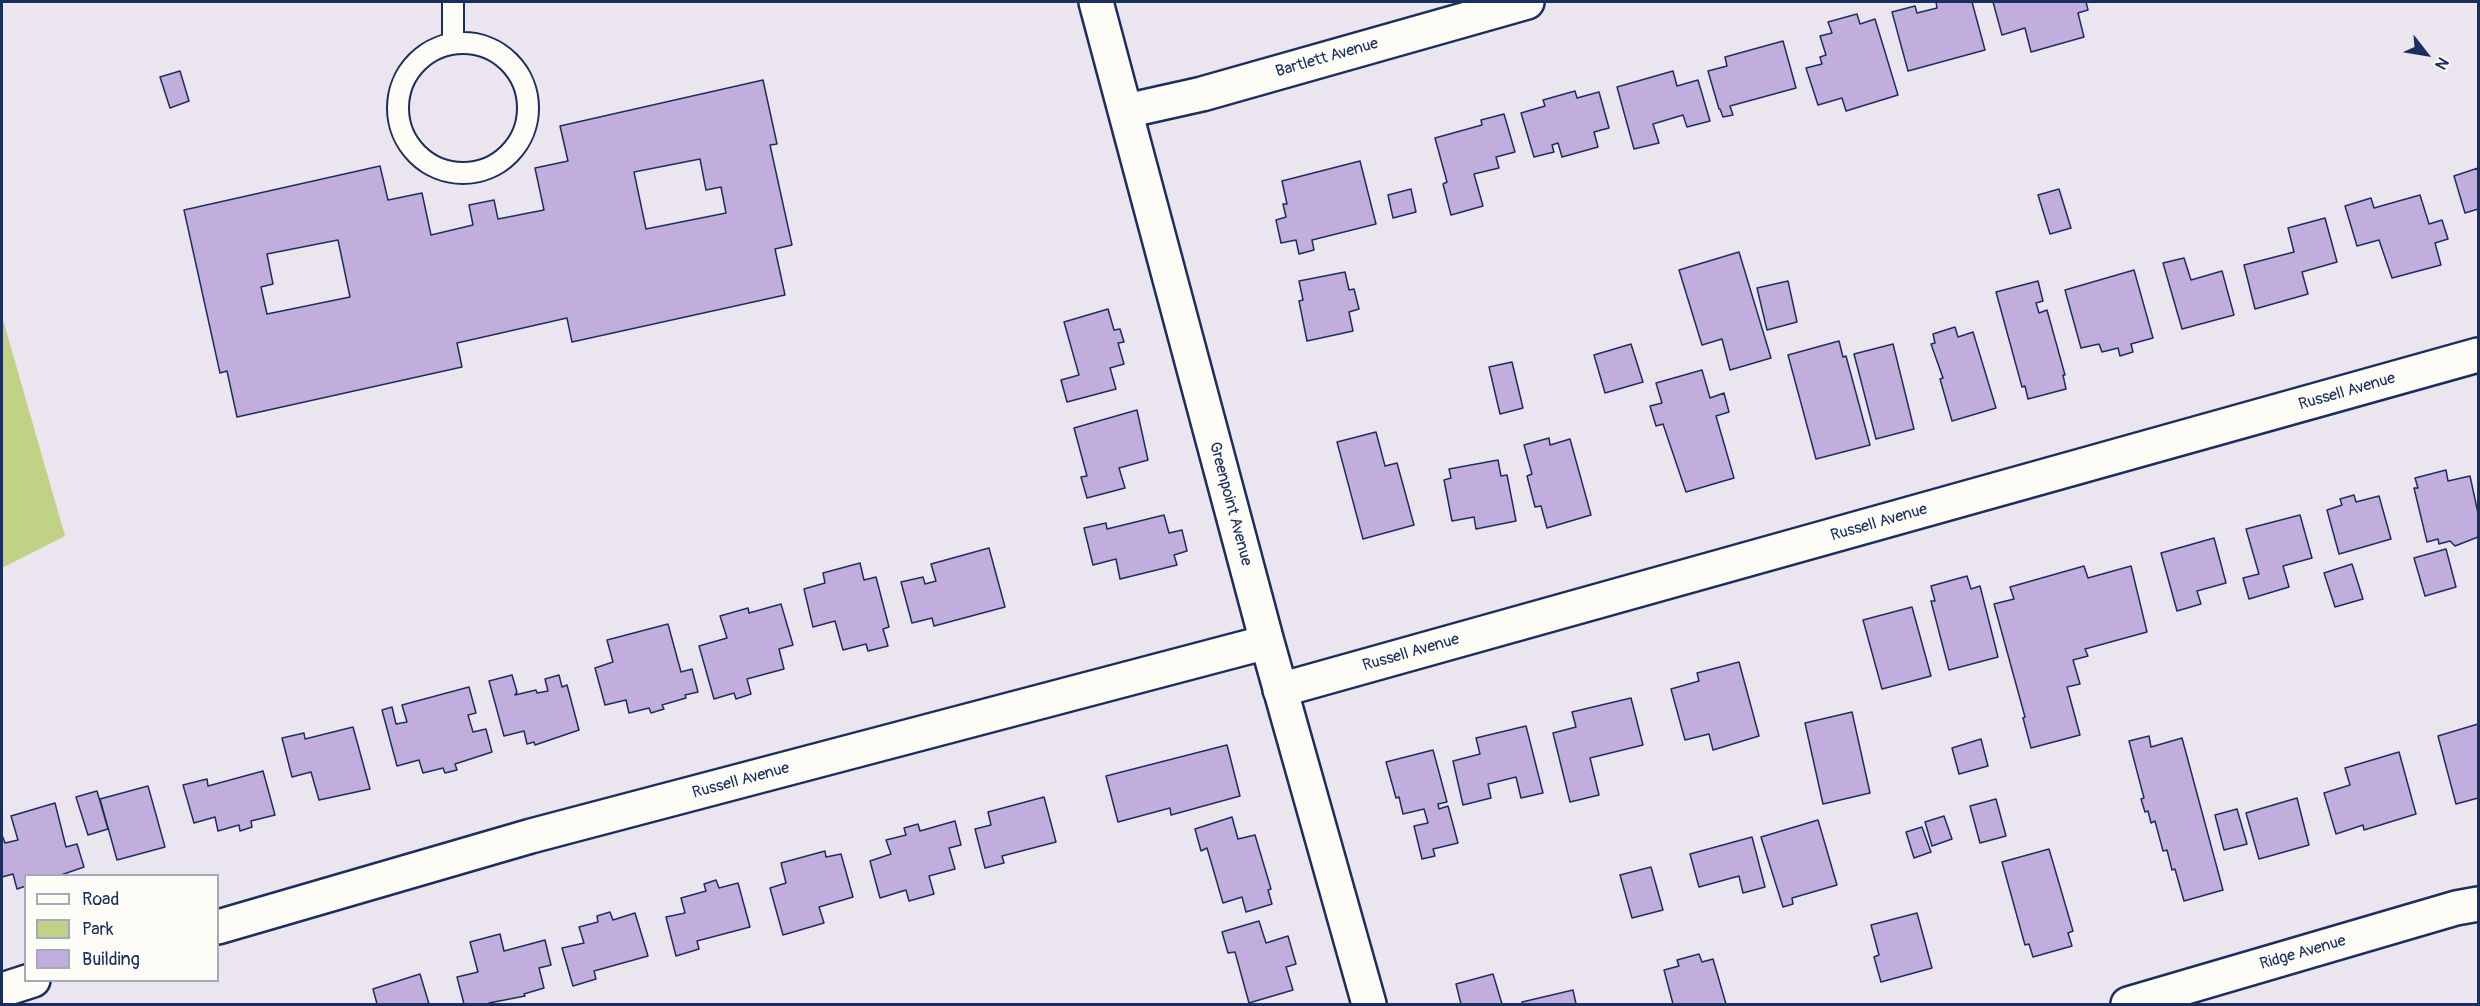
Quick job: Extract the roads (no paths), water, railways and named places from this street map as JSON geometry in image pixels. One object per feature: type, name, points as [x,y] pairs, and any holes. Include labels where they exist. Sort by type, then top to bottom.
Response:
[{"type":"street","name":"Greenpoint Avenue","points":[[1096,2],[1280,690],[1369,1005]]},
{"type":"street","name":"Bartlett Avenue","points":[[1126,111],[1202,94],[1527,2]]},
{"type":"street","name":"Russell Avenue","points":[[1280,690],[2478,355]]},
{"type":"street","name":"Russell Avenue","points":[[219,927],[531,836],[1267,642]]},
{"type":"street","name":"Ridge Avenue","points":[[2128,1005],[2456,908],[2478,904]]},
{"type":"street","points":[[2,990],[30,982]]},
{"type":"lane","points":[[453,2],[453,43]]},
{"type":"lane","points":[[453,43],[478,44],[500,54],[517,72],[527,94],[527,119],[519,142],[502,160],[479,171],[455,173],[432,165],[412,149],[400,128],[398,106],[402,84],[414,64],[432,51],[453,43]]}]
